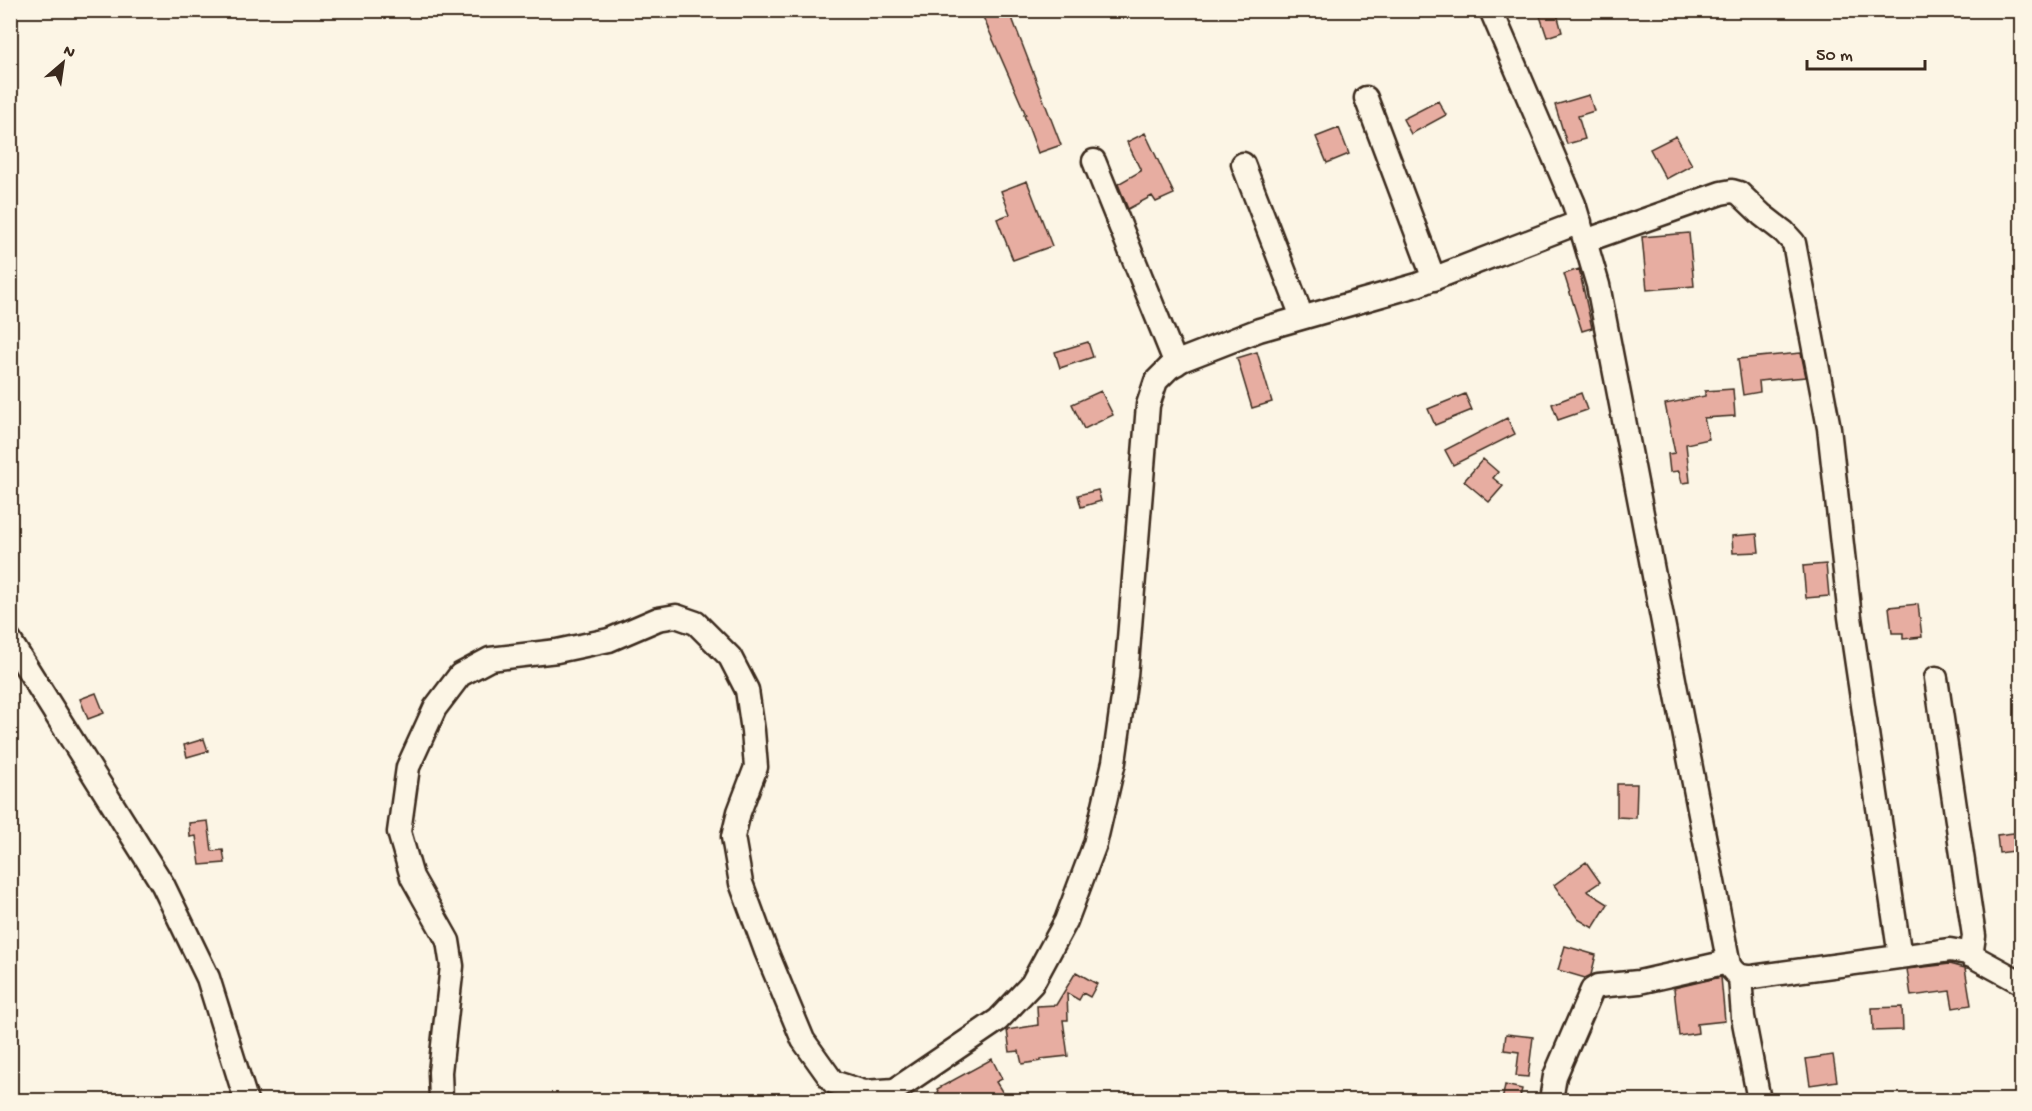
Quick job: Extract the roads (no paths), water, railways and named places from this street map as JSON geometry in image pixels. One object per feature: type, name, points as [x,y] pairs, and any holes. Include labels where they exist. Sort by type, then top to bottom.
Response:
[{"type":"street","points":[[1491,10],[1574,204],[1600,296],[1759,1101]]},
{"type":"street","points":[[1366,98],[1434,279]]},
{"type":"street","points":[[1094,161],[1176,364]]},
{"type":"street","points":[[1243,164],[1302,317]]},
{"type":"street","points":[[441,1101],[440,1072],[452,966],[448,941],[412,877],[399,832],[408,767],[435,708],[460,675],[490,659],[557,651],[609,640],[658,619],[676,616],[696,623],[730,657],[747,690],[756,767],[739,812],[733,837],[741,884],[802,1040],[833,1082],[864,1092],[895,1090],[998,1020],[1032,984],[1066,921],[1095,844],[1114,762],[1126,676],[1148,405],[1156,381],[1176,364],[1259,330],[1417,285],[1582,231],[1732,191],[1739,193],[1794,243],[1829,428],[1850,617],[1900,957]]},
{"type":"street","points":[[10,641],[163,885],[208,978],[246,1101]]},
{"type":"street","points":[[1936,678],[1974,936],[1971,956]]},
{"type":"street","points":[[1551,1101],[1555,1076],[1592,990],[1599,986],[1734,969],[1752,977],[1950,950],[1971,956],[2022,983]]}]
